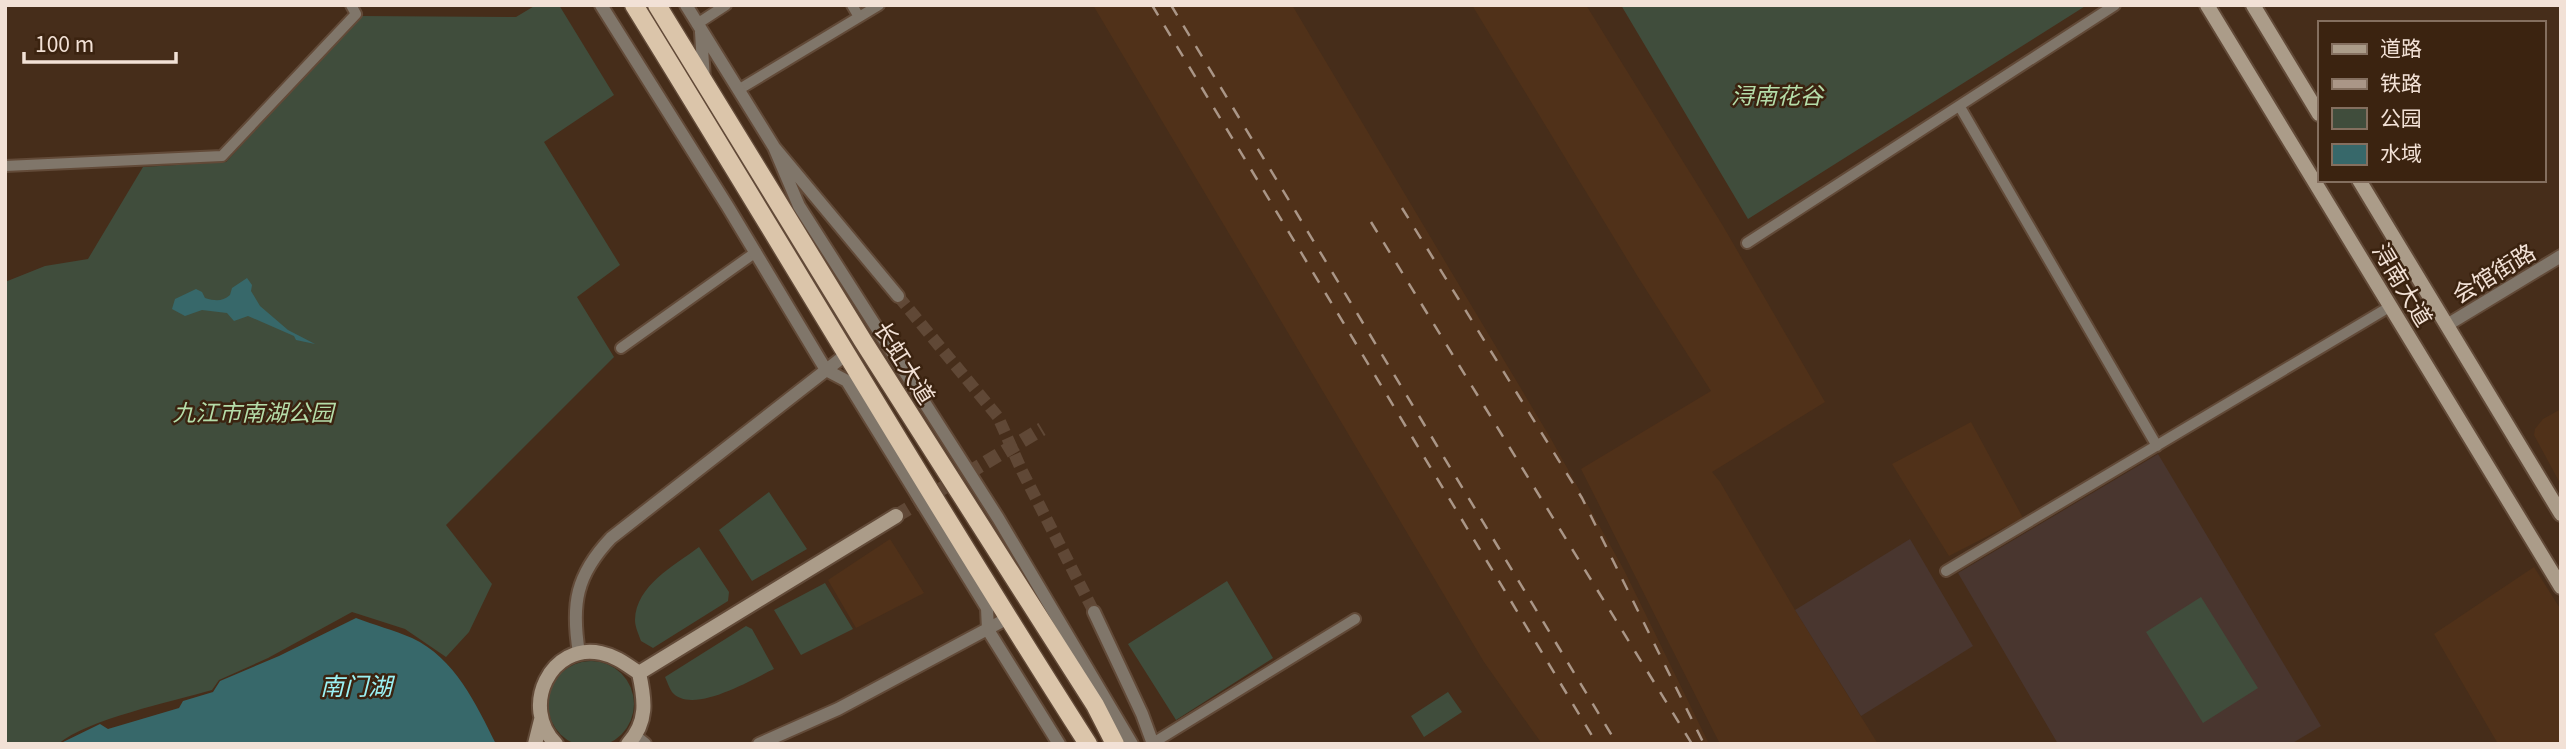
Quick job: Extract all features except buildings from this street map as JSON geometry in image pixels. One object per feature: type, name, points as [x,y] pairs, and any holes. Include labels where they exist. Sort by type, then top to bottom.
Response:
[{"type":"highway","name":"长虹大道","points":[[634,5],[1008,618],[1088,744]]},
{"type":"highway","name":"长虹大道","points":[[657,5],[863,341],[1095,705],[1115,744]]},
{"type":"main road","name":"浔南大道","points":[[2207,5],[2561,587]]},
{"type":"main road","points":[[2253,5],[2318,112]]},
{"type":"main road","name":"浔南大道","points":[[2361,182],[2561,514]]},
{"type":"main road","points":[[639,673],[895,516]]},
{"type":"main road","points":[[556,744],[541,720],[539,707],[544,682],[557,665],[579,653],[600,652],[620,660],[639,673],[645,709],[636,741]]},
{"type":"main road","points":[[535,744],[541,720]]},
{"type":"street","points":[[5,166],[222,156],[356,13],[351,5]]},
{"type":"street","points":[[601,5],[826,370],[847,381],[987,608],[988,630],[1059,744]]},
{"type":"street","points":[[686,5],[774,147],[898,296]]},
{"type":"street","points":[[699,27],[726,5]]},
{"type":"street","points":[[852,5],[859,18]]},
{"type":"street","points":[[738,90],[879,5]]},
{"type":"street","points":[[1746,243],[2115,5]]},
{"type":"street","points":[[699,27],[704,80]]},
{"type":"street","points":[[1960,107],[2157,446]]},
{"type":"street","points":[[774,147],[799,206],[998,518],[1131,744]]},
{"type":"street","points":[[621,348],[756,253]]},
{"type":"street","name":"会馆街路","points":[[2448,325],[2561,256]]},
{"type":"street","points":[[1946,571],[2391,306]]},
{"type":"street","points":[[579,653],[574,624],[578,589],[593,559],[602,548],[611,538],[848,353]]},
{"type":"street","points":[[1094,612],[1142,714],[1153,744],[1355,619]]},
{"type":"street","points":[[759,744],[838,709],[1008,618]]},
{"type":"street","points":[[1095,705],[1131,744]]},
{"type":"shaded area","points":[[1093,5],[1292,5],[1551,439],[1624,570],[1709,744],[1542,744],[1484,662]]},
{"type":"shaded area","points":[[1472,5],[1586,5],[1723,226],[1825,402],[1712,472],[1878,744],[1720,744],[1581,469],[1711,391]]},
{"type":"shaded area","points":[[2561,409],[2561,485],[2534,435],[2543,419]]},
{"type":"shaded area","points":[[1971,422],[2023,518],[1949,556],[1892,464]]},
{"type":"shaded area","points":[[2158,454],[2321,726],[2291,744],[2058,744],[1958,573]]},
{"type":"shaded area","points":[[890,539],[924,593],[856,628],[828,580]]},
{"type":"shaded area","points":[[1910,539],[1973,646],[1861,716],[1795,610]]},
{"type":"shaded area","points":[[2534,567],[2561,610],[2561,744],[2498,744],[2434,634]]},
{"type":"green space","name":"九江市南湖公园","points":[[536,5],[559,5],[614,95],[544,142],[620,265],[577,297],[614,357],[446,525],[492,584],[469,632],[446,657],[405,629],[352,612],[268,658],[219,680],[212,690],[109,719],[58,744],[5,744],[5,282],[45,266],[88,259],[143,167],[226,162],[360,16],[516,17]]},
{"type":"green space","name":"浔南花谷","points":[[1621,5],[2087,5],[1748,219]]},
{"type":"green space","points":[[769,492],[807,549],[752,581],[719,530]]},
{"type":"green space","points":[[699,547],[729,592],[728,601],[653,648],[641,641],[636,625],[637,608],[642,596],[668,569]]},
{"type":"green space","points":[[1227,581],[1273,658],[1176,720],[1128,644]]},
{"type":"green space","points":[[825,583],[853,629],[801,655],[774,610]]},
{"type":"green space","points":[[2201,597],[2258,688],[2203,723],[2146,632]]},
{"type":"green space","points":[[746,626],[752,629],[774,669],[707,698],[681,698],[672,692],[665,677]]},
{"type":"green space","points":[[591,661],[607,665],[621,674],[630,688],[634,704],[630,720],[621,734],[607,743],[591,747],[575,743],[561,734],[552,720],[548,704],[552,688],[561,674],[575,665]]},
{"type":"green space","points":[[1448,692],[1462,712],[1424,737],[1411,716]]},
{"type":"water","points":[[247,278],[260,306],[288,330],[315,344],[296,340],[294,336],[248,316],[234,321],[227,313],[202,310],[185,316],[172,309],[175,299],[196,289],[202,292],[205,298],[224,299],[230,295],[232,288]]},
{"type":"water","name":"南门湖","points":[[356,618],[412,638],[440,657],[463,684],[496,744],[59,744],[100,724],[108,729],[179,708],[183,701],[213,692],[220,681],[279,656]]},
{"type":"tunnel","points":[[898,296],[998,417],[1022,471],[1094,612]]},
{"type":"tunnel","points":[[896,516],[1042,429]]},
{"type":"railway","points":[[1152,5],[1597,744]]},
{"type":"railway","points":[[1171,5],[1617,744]]},
{"type":"railway","points":[[1402,208],[1582,498],[1704,744]]},
{"type":"railway","points":[[1371,222],[1692,744]]}]
